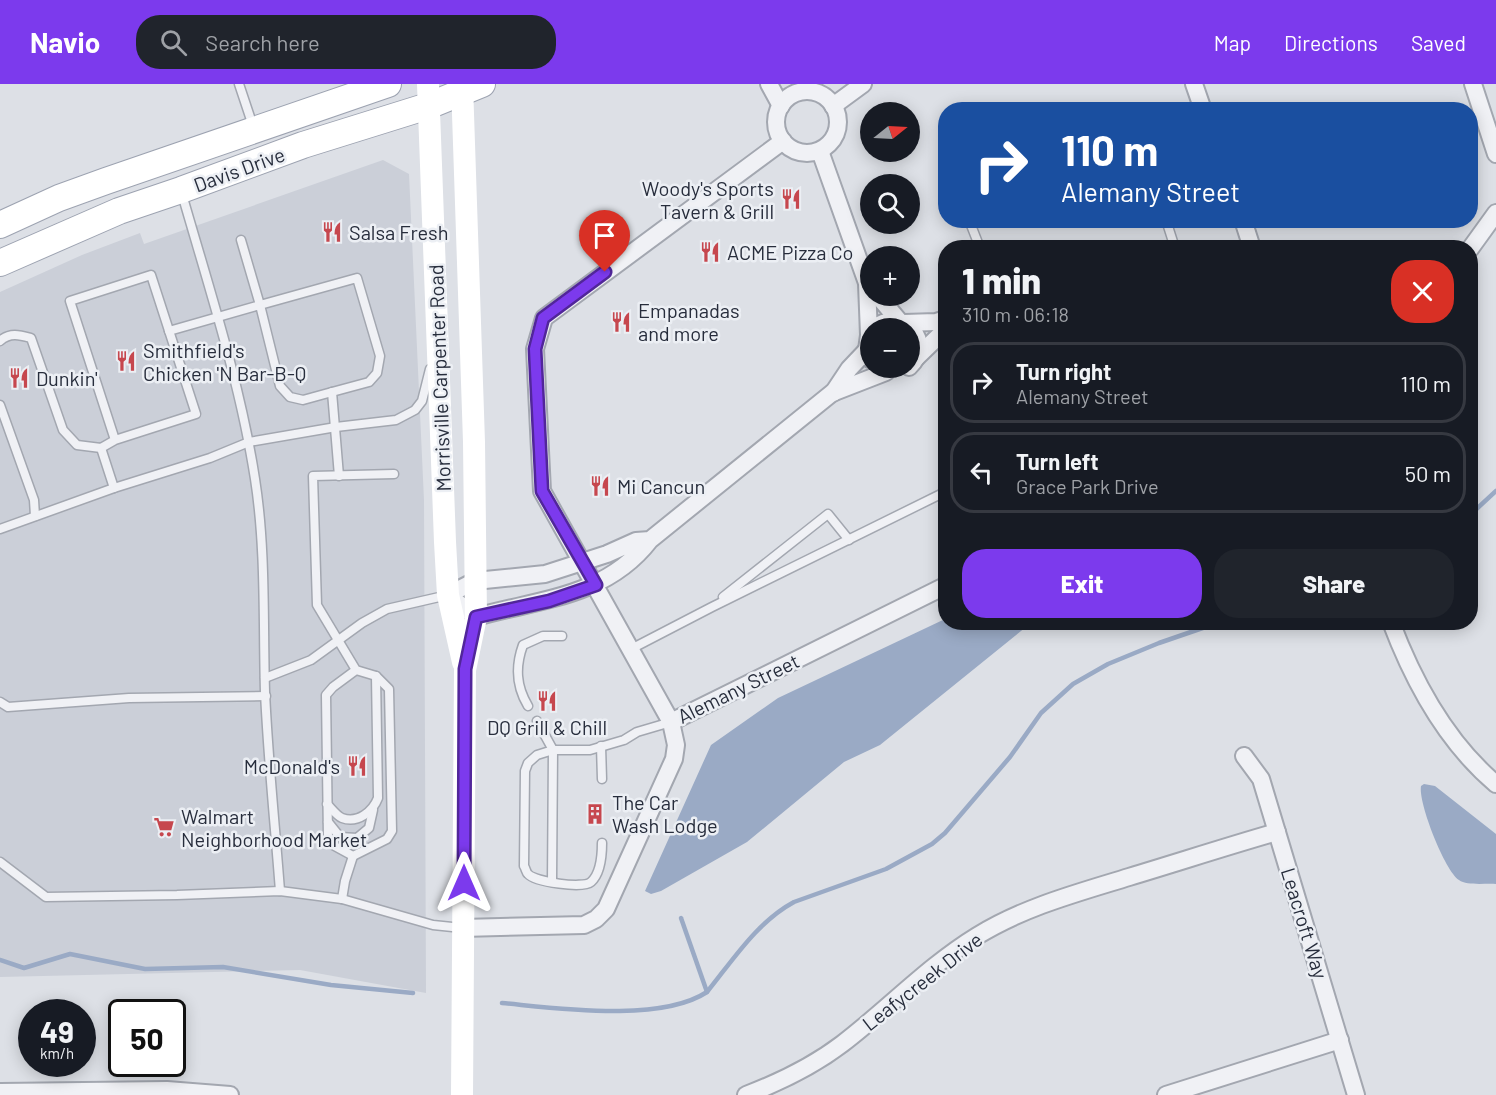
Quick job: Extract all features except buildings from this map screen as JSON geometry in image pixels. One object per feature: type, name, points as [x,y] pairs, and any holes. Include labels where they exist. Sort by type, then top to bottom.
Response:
[{"type":"main road","name":"Davis Drive","points":[[0,225],[59,198],[388,84]]},
{"type":"main road","name":"Davis Drive","points":[[0,263],[119,211],[303,145],[428,95],[469,87]]},
{"type":"main road","name":"Morrisville Carpenter Road","points":[[462,1095],[465,669],[476,617],[469,87]]},
{"type":"main road","name":"Morrisville Carpenter Road","points":[[428,95],[448,595],[465,669]]},
{"type":"street","points":[[769,84],[781,106]]},
{"type":"street","points":[[833,106],[863,84]]},
{"type":"street","points":[[1194,84],[1200,102]]},
{"type":"street","points":[[1473,84],[1496,154]]},
{"type":"street","points":[[802,88],[821,95],[833,106],[837,115],[838,126],[835,136],[829,145],[820,151],[800,152],[790,148],[783,141],[777,124],[781,106],[802,88]]},
{"type":"street","name":"Alemany Street","points":[[783,141],[543,318],[535,349],[542,491],[671,722],[938,589]]},
{"type":"street","points":[[820,151],[860,256]]},
{"type":"street","points":[[1476,240],[1496,213]]},
{"type":"street","points":[[888,306],[898,318]]},
{"type":"street","points":[[920,322],[938,322]]},
{"type":"street","points":[[920,355],[938,337]]},
{"type":"street","points":[[832,393],[860,355]]},
{"type":"street","points":[[650,540],[636,541],[583,563],[545,573],[475,581],[448,595],[476,617],[549,601],[596,585],[638,555],[650,540],[832,393],[865,378]]},
{"type":"street","points":[[1394,630],[1414,680],[1429,705],[1459,746],[1496,784]]},
{"type":"street","points":[[462,928],[584,925],[596,919],[606,909],[674,759],[676,745],[671,722]]},
{"type":"street","name":"Leacroft Way","points":[[1245,756],[1261,779],[1356,1095]]},
{"type":"street","name":"Leafycreek Drive","points":[[747,1095],[825,1056],[956,950],[1005,921],[1051,901],[1277,832]]},
{"type":"street","points":[[1166,1095],[1340,1040]]},
{"type":"street","points":[[0,1092],[81,1093],[167,1090],[230,1095]]},
{"type":"lane","points":[[239,84],[254,131]]},
{"type":"lane","points":[[182,190],[218,316],[249,442],[260,518],[265,678],[280,891]]},
{"type":"lane","points":[[169,331],[218,316],[260,305],[357,278],[380,356],[377,373],[369,382],[333,392],[303,400],[290,397],[280,386],[260,305],[241,240]]},
{"type":"lane","points":[[0,341],[2,338],[16,334],[31,338],[63,430],[77,445],[101,448],[115,440],[196,414],[151,275],[70,301],[115,440]]},
{"type":"lane","points":[[0,529],[114,488],[210,458],[249,442],[336,427],[396,420],[415,410],[422,401],[437,342]]},
{"type":"lane","points":[[333,392],[339,476]]},
{"type":"lane","points":[[0,405],[34,500],[35,516]]},
{"type":"lane","points":[[101,448],[114,488]]},
{"type":"lane","points":[[342,899],[353,856],[387,839],[392,831],[389,690],[376,676],[356,670],[318,605],[313,476],[394,474]]},
{"type":"lane","points":[[631,649],[938,496]]},
{"type":"lane","points":[[712,607],[828,514],[849,540]]},
{"type":"lane","points":[[265,678],[311,660],[338,639],[387,609],[448,595]]},
{"type":"lane","points":[[528,706],[519,690],[518,659],[523,645],[543,636],[562,636]]},
{"type":"lane","points":[[353,856],[332,844],[328,838],[326,695],[356,670]]},
{"type":"lane","points":[[327,821],[340,837],[357,838],[369,828],[378,798],[376,676]]},
{"type":"lane","points":[[0,702],[8,707],[129,698],[266,696]]},
{"type":"lane","points":[[537,721],[553,750],[552,882]]},
{"type":"lane","points":[[602,843],[602,859],[593,880],[588,884],[567,885],[535,879],[528,874],[524,866],[525,771],[528,763],[537,755],[553,750],[590,750],[671,722]]},
{"type":"lane","points":[[601,746],[602,779]]},
{"type":"lane","points":[[327,804],[342,818],[356,819],[373,810]]},
{"type":"lane","points":[[0,862],[46,897],[280,891],[342,899],[433,924],[462,928]]},
{"type":"shaded area","points":[[383,160],[409,174],[424,500],[426,993],[300,970],[0,977],[0,292],[82,255],[140,233],[144,244]]},
{"type":"water","points":[[938,622],[938,630],[1022,630],[880,745],[844,762],[747,842],[661,891],[651,894],[645,891],[711,745],[778,698]]},
{"type":"water","points":[[1424,784],[1435,786],[1496,834],[1496,884],[1462,882],[1453,874],[1440,851],[1428,821],[1421,795],[1421,786]]},
{"type":"waterway","points":[[1478,508],[1496,491]]},
{"type":"waterway","points":[[502,1003],[578,1010],[636,1010],[663,1008],[687,1002],[707,992],[746,942],[781,910],[794,902],[886,869],[932,844],[945,833],[1010,757],[1041,713],[1073,684],[1108,664],[1197,630]]},
{"type":"waterway","points":[[681,918],[707,992]]},
{"type":"waterway","points":[[0,960],[24,968],[70,954],[145,969],[223,967],[331,985],[413,993]]},
{"type":"place","name":"Woody's Sports Tavern & Grill","points":[[791,199]]},
{"type":"place","name":"Salsa Fresh","points":[[332,232]]},
{"type":"place","name":"ACME Pizza Co","points":[[710,252]]},
{"type":"place","name":"Empanadas and more","points":[[621,322]]},
{"type":"place","name":"Smithfield's Chicken 'N Bar-B-Q","points":[[126,361]]},
{"type":"place","name":"Dunkin'","points":[[19,378]]},
{"type":"place","name":"Mi Cancun","points":[[600,486]]},
{"type":"place","name":"DQ Grill & Chill","points":[[547,701]]},
{"type":"place","name":"McDonald's","points":[[357,766]]},
{"type":"place","name":"The Car Wash Lodge","points":[[595,814]]},
{"type":"place","name":"Walmart Neighborhood Market","points":[[164,827]]},
{"type":"route","points":[[464,883],[465,669],[476,617],[504,609],[549,601],[596,585],[542,491],[535,349],[543,318],[605,272]]}]
